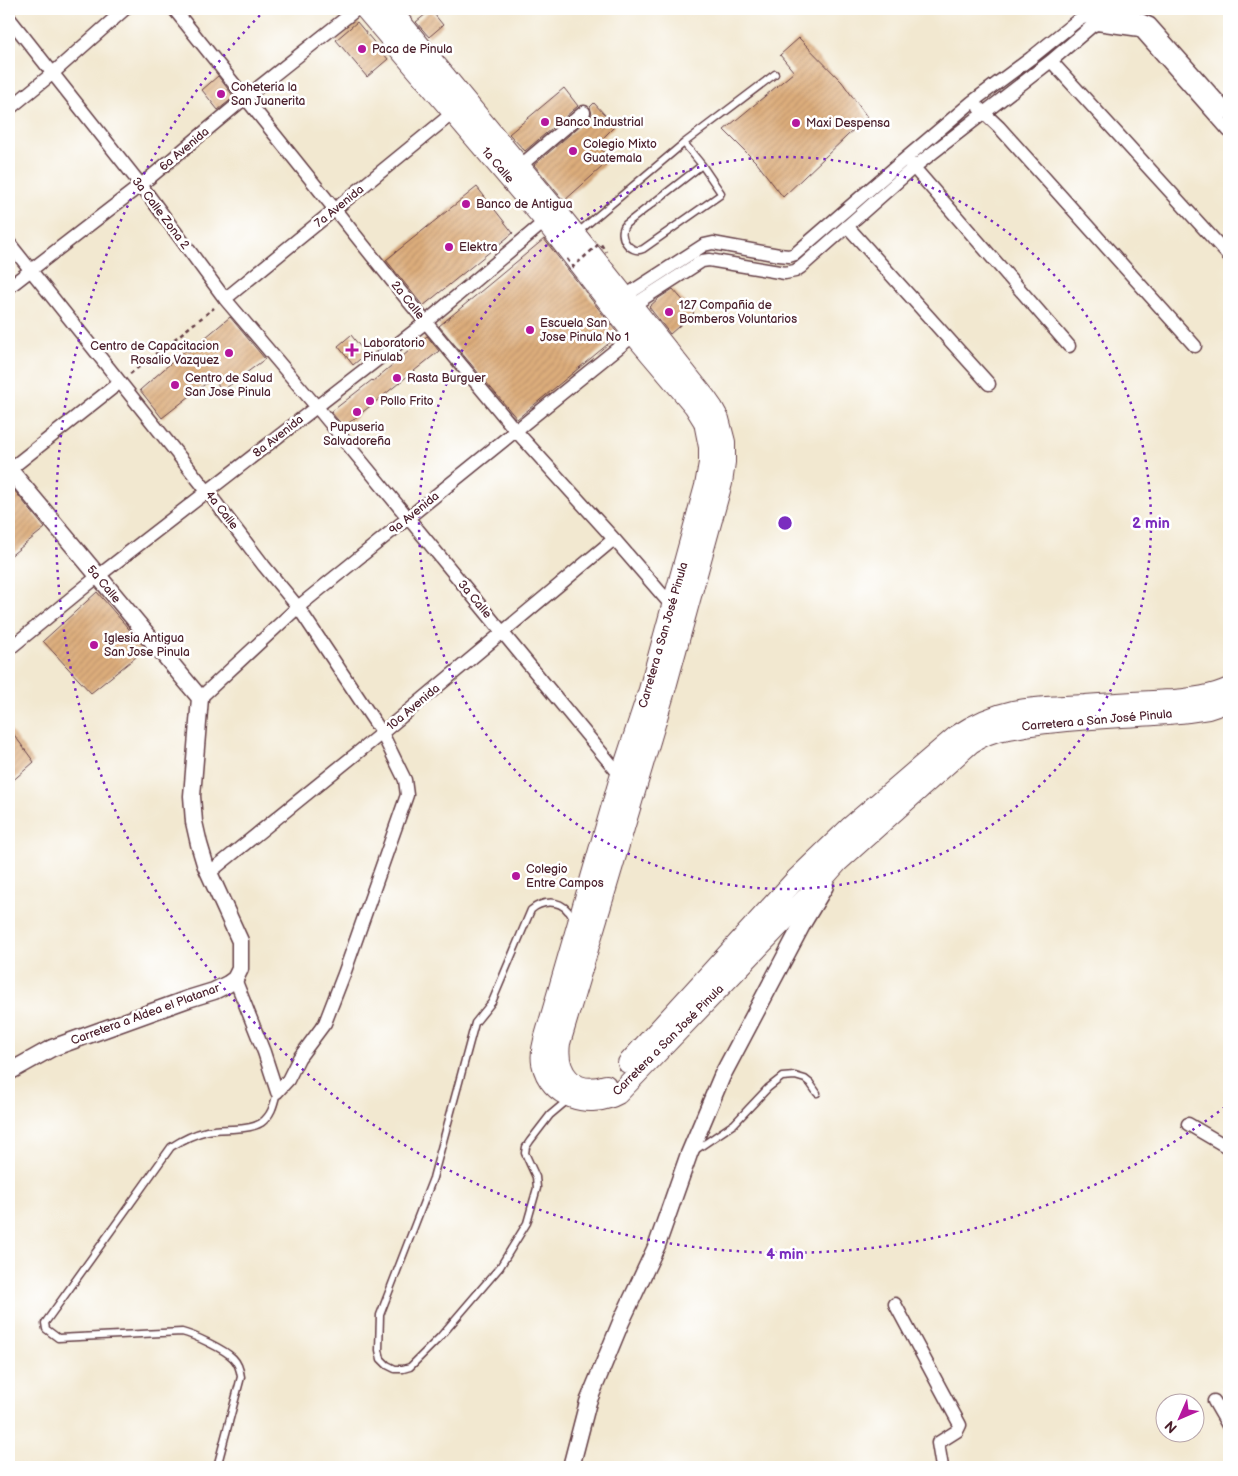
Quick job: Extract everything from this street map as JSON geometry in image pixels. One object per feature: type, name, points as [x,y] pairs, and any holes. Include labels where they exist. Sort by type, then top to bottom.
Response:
[{"type":"main road","name":"1a Calle","points":[[365,9],[454,112],[514,172]]},
{"type":"main road","name":"1a Calle","points":[[390,9],[514,172],[551,216],[634,335],[690,390]]},
{"type":"main road","name":"1a Calle","points":[[551,216],[576,234],[628,301],[690,390]]},
{"type":"main road","name":"Carretera a San José Pinula","points":[[690,390],[704,422],[710,454],[703,494],[649,690],[628,783],[560,1043],[560,1060],[564,1074],[576,1084],[588,1088],[605,1086],[612,1082],[795,880],[851,826],[964,730],[986,719],[1022,708],[1174,700],[1213,694],[1229,688]]},
{"type":"main road","name":"Carretera a San José Pinula","points":[[690,390],[713,408],[721,425],[726,449],[724,469],[713,517],[666,684],[577,926],[544,1040],[542,1063],[549,1080],[558,1091],[570,1098],[595,1101],[606,1100],[618,1094],[807,897],[838,862],[971,743],[991,732],[1054,721],[1188,712],[1208,709],[1229,702]]},
{"type":"street","points":[[9,109],[125,9]]},
{"type":"street","name":"2a Calle","points":[[174,9],[334,210],[516,431],[672,606]]},
{"type":"street","name":"6a Avenida","points":[[9,287],[140,185],[244,98],[357,9]]},
{"type":"street","points":[[628,301],[702,261],[709,260],[785,273],[800,268],[847,226],[972,102],[1075,22],[1091,13],[1096,12],[1136,18],[1150,24],[1229,113]]},
{"type":"street","name":"3a Calle Zona 2","points":[[9,18],[140,185],[225,299],[316,406]]},
{"type":"street","points":[[628,301],[704,245],[713,243],[779,255],[789,256],[795,254],[909,163],[984,112],[1097,24],[1138,29],[1142,32],[1229,131]]},
{"type":"street","points":[[1050,61],[1229,256]]},
{"type":"street","points":[[972,102],[1005,134],[1196,346]]},
{"type":"street","name":"7a Avenida","points":[[225,299],[454,112]]},
{"type":"street","points":[[514,172],[584,112]]},
{"type":"street","points":[[909,163],[1069,346]]},
{"type":"street","name":"8a Avenida","points":[[9,649],[97,577],[426,322],[551,216]]},
{"type":"street","points":[[847,226],[989,384]]},
{"type":"street","name":"4a Calle","points":[[9,243],[298,607],[382,733],[405,780],[407,795],[325,1023],[300,1058],[288,1080],[277,1092]]},
{"type":"street","name":"9a Avenida","points":[[200,698],[298,607],[634,335]]},
{"type":"street","points":[[9,470],[120,382]]},
{"type":"street","name":"3a Calle","points":[[316,406],[628,783]]},
{"type":"street","name":"5a Calle","points":[[9,470],[200,698]]},
{"type":"street","name":"10a Avenida","points":[[209,873],[382,733],[614,539]]},
{"type":"street","name":"Carretera a Aldea el Platanar","points":[[9,1072],[52,1048],[214,991],[228,984],[235,978],[240,969],[240,941],[209,873],[198,844],[194,822],[192,796],[200,698]]},
{"type":"street","points":[[571,1467],[588,1402],[621,1322],[657,1245],[689,1154],[722,1076],[804,921],[838,862]]},
{"type":"street","points":[[235,978],[264,1052],[277,1092]]},
{"type":"street","points":[[1188,1124],[1229,1148]]},
{"type":"street","points":[[895,1304],[960,1425],[957,1431],[938,1443],[942,1467]]},
{"type":"street","points":[[1214,1401],[1229,1426]]},
{"type":"lane","points":[[576,234],[684,143],[775,74]]},
{"type":"lane","points":[[684,143],[702,165],[721,193],[720,195],[644,249],[634,250],[627,244],[621,233],[622,228],[702,165]]},
{"type":"lane","points":[[570,1098],[550,1115],[526,1147],[525,1153],[536,1177],[538,1188],[527,1223],[500,1267],[440,1337],[410,1367],[395,1369],[388,1366],[381,1359],[379,1350],[380,1315],[433,1178],[475,1023],[492,1002],[530,910],[536,905],[545,902],[556,903],[568,910],[577,926]]},
{"type":"lane","points":[[689,1154],[734,1124],[768,1088],[782,1077],[795,1076],[805,1079],[817,1094]]},
{"type":"lane","points":[[217,1467],[241,1376],[238,1364],[228,1354],[190,1334],[182,1332],[58,1338],[46,1329],[45,1323],[171,1147],[182,1140],[208,1131],[252,1126],[260,1123],[273,1110],[277,1092]]},
{"type":"path","points":[[567,259],[573,268],[600,244],[606,252]]},
{"type":"path","points":[[120,382],[225,299]]},
{"type":"building","points":[[431,10],[443,25],[429,37],[416,22]]},
{"type":"building","name":"Paca de Pinula","points":[[357,22],[388,59],[367,77],[336,40]]},
{"type":"building","name":"Maxi Despensa","points":[[799,38],[842,82],[867,117],[783,197],[756,162],[724,130],[794,72],[780,55]]},
{"type":"building","name":"Coheteria la San Juanerita","points":[[218,76],[234,97],[218,110],[202,90]]},
{"type":"building","name":"Banco Industrial","points":[[564,88],[578,106],[525,151],[509,134]]},
{"type":"building","name":"Colegio Mixto Guatemala","points":[[594,103],[615,126],[597,144],[611,159],[564,201],[534,165],[589,118],[592,114],[590,107]]},
{"type":"building","name":"Elektra","points":[[477,187],[513,233],[423,306],[386,260]]},
{"type":"building","name":"Escuela San Jose Pinula No 1","points":[[544,239],[619,335],[517,419],[439,326]]},
{"type":"building","name":"127 Compañia de Bomberos Voluntarios","points":[[673,289],[694,313],[670,334],[649,307]]},
{"type":"building","points":[[230,317],[265,359],[222,391],[213,378],[162,418],[140,390],[186,350],[188,352]]},
{"type":"building","name":"Laboratorio Pinulab","points":[[351,335],[366,354],[353,365],[338,346]]},
{"type":"building","points":[[427,336],[439,351],[344,427],[331,412],[373,381]]},
{"type":"building","points":[[9,484],[45,528],[9,557]]},
{"type":"building","name":"Iglesia Antigua San Jose Pinula","points":[[97,592],[146,649],[91,693],[43,641]]},
{"type":"building","points":[[9,728],[34,762],[9,784]]},
{"type":"place","name":"Paca de Pinula","points":[[362,49]]},
{"type":"place","name":"Coheteria la San Juanerita","points":[[221,94]]},
{"type":"place","name":"Banco Industrial","points":[[545,122]]},
{"type":"place","name":"Maxi Despensa","points":[[796,123]]},
{"type":"place","name":"Colegio Mixto Guatemala","points":[[573,151]]},
{"type":"place","name":"Banco de Antigua","points":[[466,204]]},
{"type":"place","name":"Elektra","points":[[449,247]]},
{"type":"place","name":"127 Compañia de Bomberos Voluntarios","points":[[669,312]]},
{"type":"place","name":"Escuela San Jose Pinula No 1","points":[[530,330]]},
{"type":"place","name":"Laboratorio Pinulab","points":[[352,350]]},
{"type":"place","name":"Centro de Capacitacion Rosalio Vazquez","points":[[229,353]]},
{"type":"place","name":"Rasta Burguer","points":[[397,378]]},
{"type":"place","name":"Centro de Salud San Jose Pinula","points":[[175,385]]},
{"type":"place","name":"Pollo Frito","points":[[370,401]]},
{"type":"place","name":"Pupuseria Salvadoreña","points":[[357,412]]},
{"type":"place","name":"Iglesia Antigua San Jose Pinula","points":[[94,645]]},
{"type":"place","name":"Colegio Entre Campos","points":[[516,876]]}]
